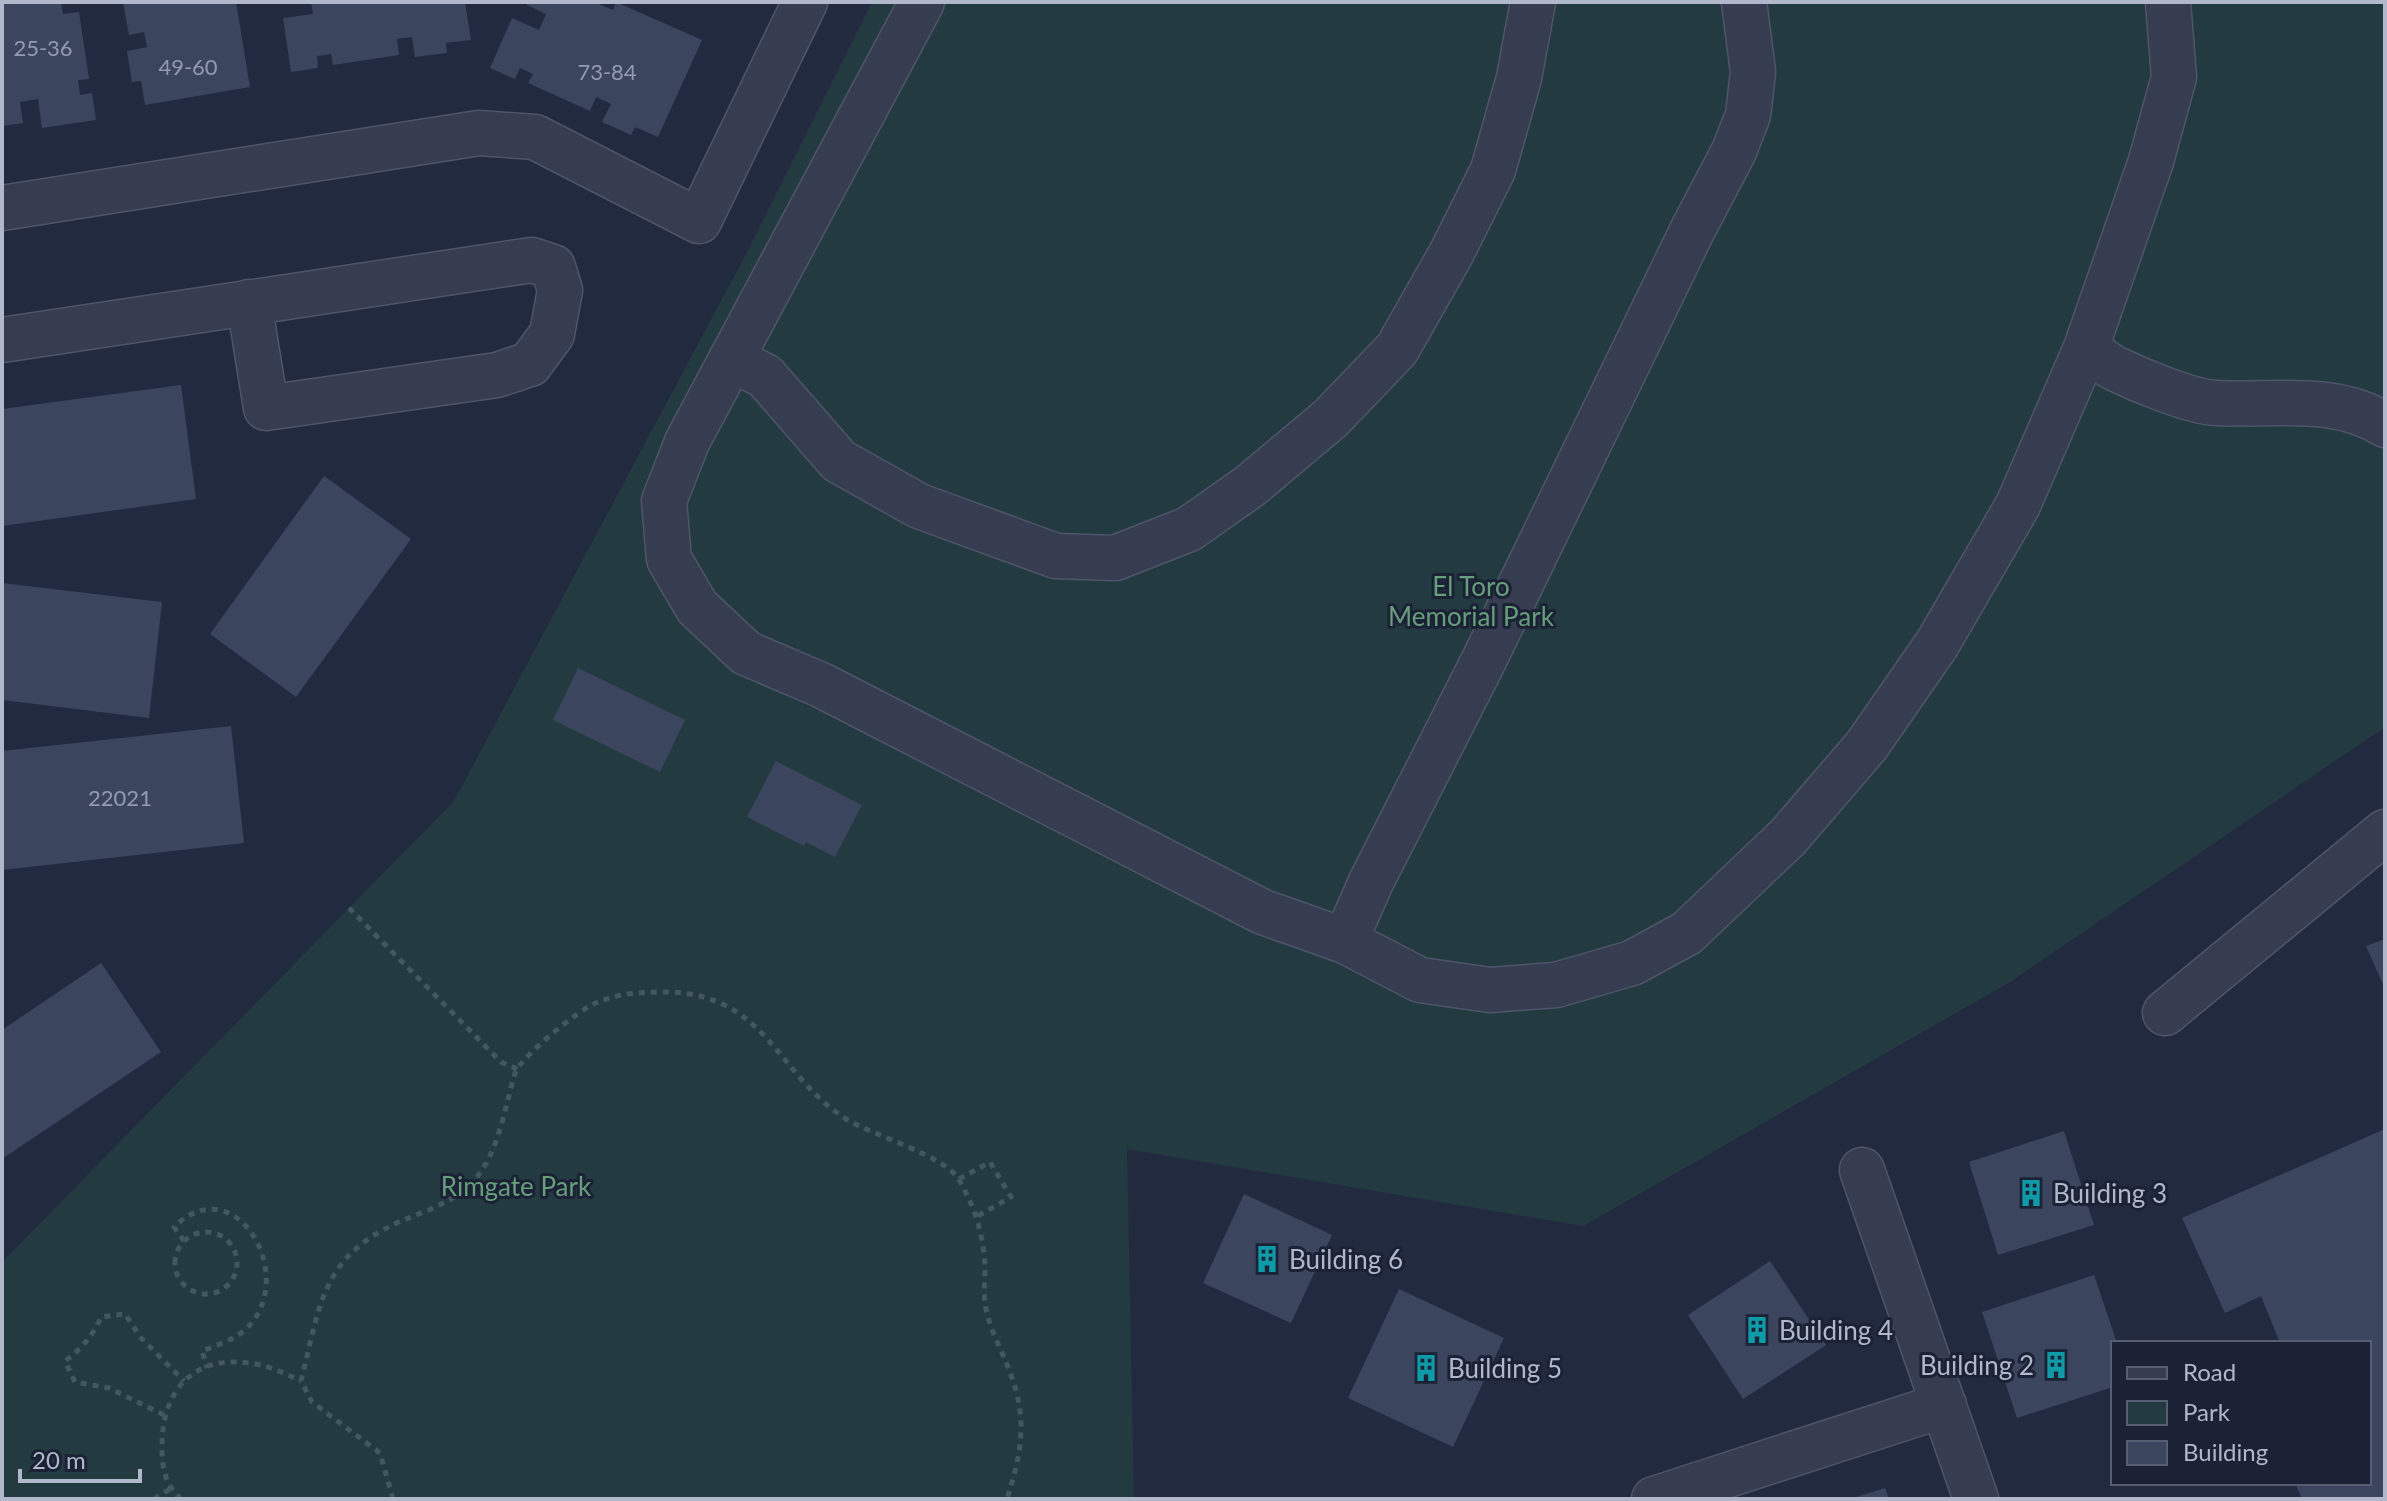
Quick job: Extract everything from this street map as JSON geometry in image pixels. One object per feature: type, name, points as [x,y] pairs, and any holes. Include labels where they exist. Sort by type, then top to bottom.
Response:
[{"type":"street","points":[[2,208],[479,133],[535,137],[699,221],[805,2]]},
{"type":"street","points":[[922,2],[687,442],[664,501],[669,559],[697,607],[746,653],[821,685],[1263,912],[1345,941],[1420,980],[1490,990],[1556,985],[1617,968],[1687,933],[1788,837],[1867,745],[1937,644],[2018,505],[2086,348],[2151,161],[2174,77],[2168,2]]},
{"type":"street","points":[[731,359],[765,376],[839,461],[919,506],[1056,556],[1115,558],[1189,529],[1250,486],[1331,418],[1397,349],[1451,254],[1493,170],[1519,78],[1533,2]]},
{"type":"street","points":[[1345,941],[1371,882],[1485,658],[1692,231],[1734,151],[1748,115],[1753,72],[1744,2]]},
{"type":"street","points":[[2,340],[249,302],[532,260],[553,267],[560,290],[552,334],[530,364],[497,375],[266,408],[249,302]]},
{"type":"street","points":[[2086,348],[2114,368],[2212,403],[2287,402],[2341,407],[2366,413],[2385,425]]},
{"type":"street","points":[[2165,1013],[2385,832]]},
{"type":"street","points":[[1862,1170],[1976,1499]]},
{"type":"street","points":[[1654,1499],[1944,1405]]},
{"type":"path","points":[[349,908],[501,1062],[517,1069]]},
{"type":"path","points":[[301,1381],[323,1294],[336,1268],[354,1249],[381,1230],[458,1196],[474,1180],[499,1134],[517,1069],[568,1019],[598,1001],[639,991],[685,992],[713,998],[762,1032],[819,1098],[847,1120],[925,1155],[959,1179],[980,1224],[985,1263],[985,1306],[993,1338],[1011,1373],[1019,1401],[1023,1430],[1019,1462],[1007,1499]]},
{"type":"path","points":[[959,1179],[990,1162],[1011,1197],[976,1217]]},
{"type":"path","points":[[184,1241],[174,1227],[183,1218],[199,1211],[215,1209],[243,1223],[263,1252],[267,1266],[262,1301],[256,1315],[248,1328],[235,1338],[202,1351],[207,1368]]},
{"type":"path","points":[[202,1232],[223,1236],[231,1244],[237,1263],[230,1283],[212,1293],[193,1291],[185,1285],[179,1278],[175,1259],[184,1241],[202,1232]]},
{"type":"path","points":[[164,1415],[109,1388],[75,1382],[65,1361],[94,1333],[101,1317],[125,1314],[141,1338],[184,1381]]},
{"type":"path","points":[[181,1499],[170,1489],[162,1464],[164,1415],[173,1391],[194,1373],[222,1363],[247,1362],[272,1368],[301,1381],[312,1402],[380,1453],[393,1499]]},
{"type":"path","points":[[154,1499],[170,1489]]},
{"type":"green space","name":"El Toro Memorial Park","points":[[872,2],[2385,2],[2385,727],[2010,982],[1583,1226],[1127,1149],[1134,1499],[2,1499],[2,1262],[454,801],[746,254]]},
{"type":"building","points":[[2,2],[61,2],[63,14],[79,12],[89,79],[78,80],[80,95],[92,93],[96,120],[42,128],[38,99],[20,102],[23,123],[2,126]]},
{"type":"building","points":[[123,2],[236,2],[250,87],[145,105],[141,81],[132,82],[127,51],[147,47],[144,32],[129,35]]},
{"type":"building","points":[[311,2],[465,2],[471,40],[446,43],[447,53],[415,57],[412,37],[397,39],[399,55],[333,65],[331,54],[317,56],[318,68],[291,72],[283,18],[313,14]]},
{"type":"building","points":[[528,2],[594,2],[613,10],[616,2],[702,40],[658,137],[635,127],[631,135],[602,122],[611,104],[596,97],[590,111],[528,83],[533,74],[520,68],[515,79],[490,68],[512,18],[539,30],[546,14],[527,5]]},
{"type":"building","points":[[181,385],[196,499],[2,526],[2,409]]},
{"type":"building","points":[[324,476],[411,539],[296,697],[210,634]]},
{"type":"building","points":[[2,583],[162,602],[149,718],[2,700]]},
{"type":"building","points":[[578,668],[685,720],[660,772],[553,720]]},
{"type":"building","points":[[231,726],[244,843],[2,870],[2,751]]},
{"type":"building","points":[[776,761],[862,805],[835,857],[806,842],[804,846],[747,817]]},
{"type":"building","points":[[2385,939],[2385,989],[2366,946]]},
{"type":"building","points":[[101,963],[161,1052],[2,1159],[2,1030]]},
{"type":"building","points":[[2385,1129],[2385,1499],[2302,1499],[2296,1485],[2371,1485],[2371,1341],[2279,1341],[2261,1296],[2225,1313],[2182,1218]]},
{"type":"building","name":"Building 3","points":[[2064,1131],[2094,1225],[1998,1255],[1969,1162]]},
{"type":"building","name":"Building 6","points":[[1244,1194],[1332,1235],[1291,1323],[1203,1283]]},
{"type":"building","name":"Building 4","points":[[1770,1261],[1826,1345],[1743,1399],[1688,1315]]},
{"type":"building","name":"Building 2","points":[[2094,1275],[2116,1341],[2111,1341],[2111,1388],[2017,1418],[1982,1312]]},
{"type":"building","name":"Building 5","points":[[1399,1289],[1504,1338],[1453,1447],[1348,1398]]},
{"type":"building","points":[[1885,1488],[1889,1499],[1853,1499],[1853,1498]]},
{"type":"place","name":"Building 3","points":[[2031,1193]]},
{"type":"place","name":"Building 6","points":[[1267,1259]]},
{"type":"place","name":"Building 4","points":[[1757,1330]]},
{"type":"place","name":"Building 2","points":[[2056,1365]]},
{"type":"place","name":"Building 5","points":[[1426,1368]]},
{"type":"park label","name":"Rimgate Park","points":[[516,1186]]}]
